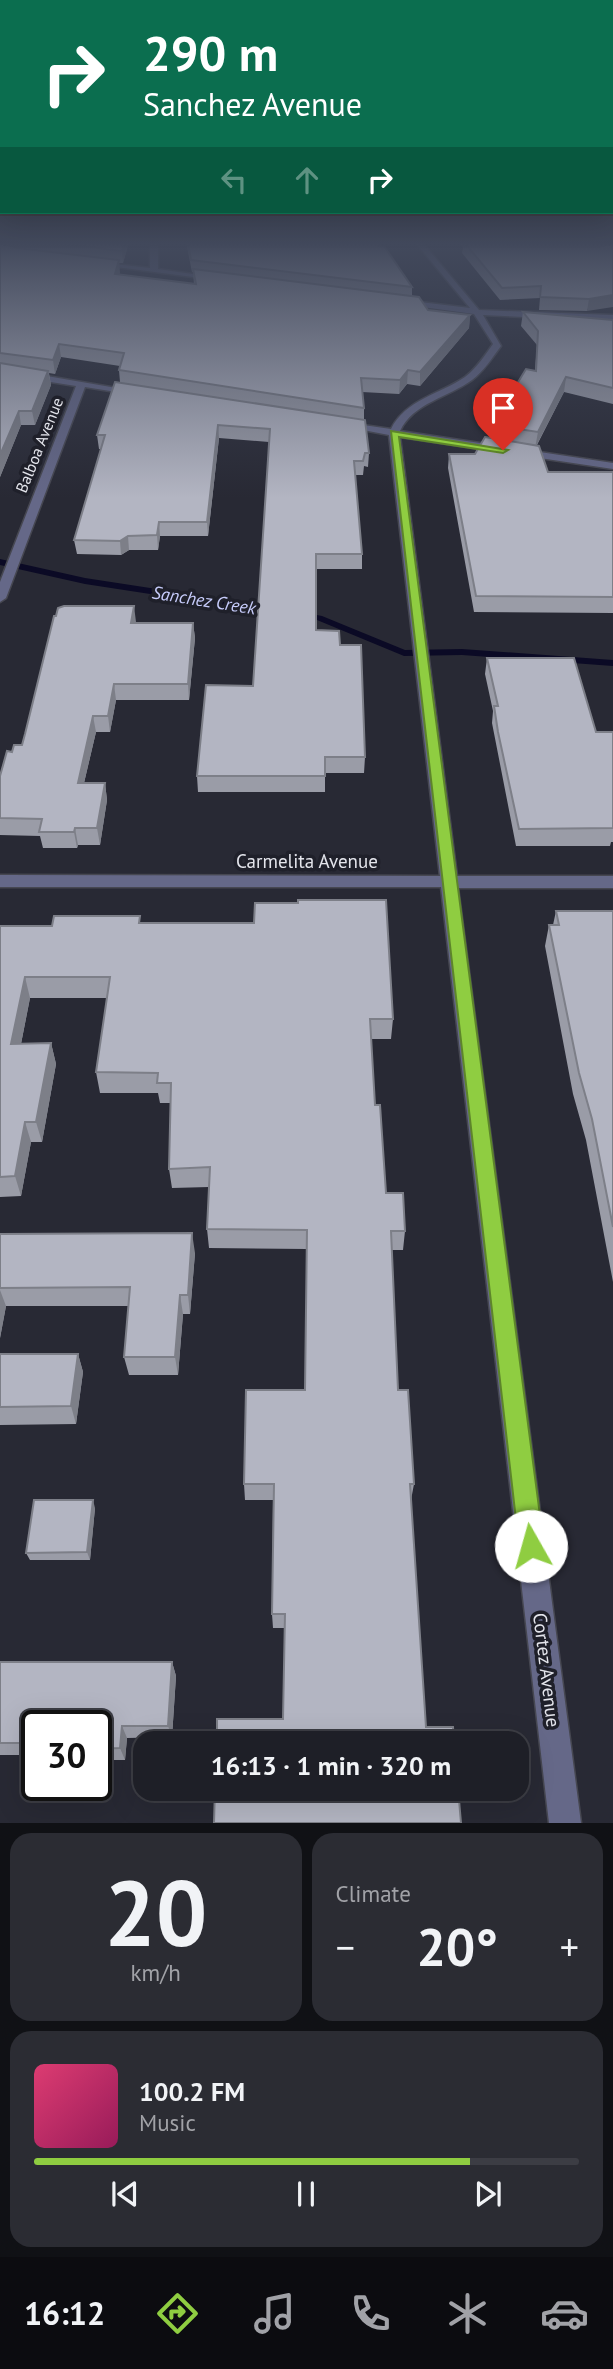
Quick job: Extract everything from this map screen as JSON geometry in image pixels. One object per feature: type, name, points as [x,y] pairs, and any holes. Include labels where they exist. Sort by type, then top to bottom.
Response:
[{"type":"street","points":[[394,433],[397,423],[417,407],[470,377],[498,344],[487,327]]},
{"type":"street","points":[[0,371],[149,394]]},
{"type":"street","name":"Balboa Avenue","points":[[0,598],[82,383]]},
{"type":"street","points":[[337,424],[613,466]]},
{"type":"street","name":"Cortez Avenue","points":[[394,433],[565,1823]]},
{"type":"street","name":"Carmelita Avenue","points":[[0,881],[613,882]]},
{"type":"building","points":[[0,327],[459,327],[420,372],[408,370],[400,380],[361,378],[364,408],[119,370],[124,353],[59,344],[53,360],[0,353]]},
{"type":"building","points":[[535,327],[613,327],[613,388],[566,377],[538,432],[492,425],[526,369],[536,371],[538,331]]},
{"type":"building","points":[[0,363],[48,371],[32,411],[19,411],[0,455]]},
{"type":"building","points":[[115,382],[365,420],[369,453],[365,453],[363,461],[354,461],[362,554],[316,554],[316,630],[339,631],[340,645],[361,645],[365,757],[325,757],[325,776],[197,776],[206,685],[253,686],[270,429],[218,425],[207,522],[159,522],[157,535],[128,536],[120,541],[74,540],[105,435],[97,435]]},
{"type":"building","points":[[485,437],[539,446],[548,472],[613,472],[613,597],[476,596],[449,454],[475,454]]},
{"type":"building","points":[[134,606],[131,623],[193,623],[188,684],[114,684],[108,716],[93,716],[78,783],[105,783],[97,828],[75,828],[74,832],[39,832],[42,819],[0,818],[0,776],[7,751],[12,752],[14,745],[22,745],[54,616],[58,608]]},
{"type":"building","points":[[487,658],[574,658],[596,732],[613,732],[613,828],[519,829],[498,732],[494,706],[498,706]]},
{"type":"building","points":[[298,900],[386,900],[393,1019],[370,1019],[375,1105],[380,1105],[386,1193],[403,1193],[405,1231],[391,1231],[398,1390],[408,1390],[414,1484],[410,1484],[426,1727],[453,1727],[453,1731],[217,1731],[217,1719],[283,1719],[285,1614],[272,1614],[274,1484],[244,1484],[246,1390],[305,1390],[307,1230],[207,1229],[210,1167],[169,1169],[171,1083],[157,1083],[158,1073],[96,1072],[110,977],[25,977],[11,1044],[51,1043],[36,1122],[25,1122],[15,1176],[0,1177],[0,926],[52,926],[54,916],[140,916],[139,923],[254,923],[255,903],[298,903]]},
{"type":"building","points":[[556,911],[613,911],[613,1227],[549,925],[559,925]]},
{"type":"building","points":[[192,1233],[188,1295],[180,1295],[175,1357],[124,1357],[130,1287],[0,1288],[0,1234]]},
{"type":"building","points":[[0,1354],[78,1354],[71,1406],[0,1407]]},
{"type":"building","points":[[34,1500],[93,1500],[87,1552],[26,1553]]},
{"type":"building","points":[[0,1662],[172,1662],[168,1726],[122,1726],[120,1748],[112,1748],[112,1710],[21,1710],[21,1743],[0,1743]]},
{"type":"building","points":[[215,1801],[459,1801],[461,1823],[214,1823]]},
{"type":"waterway","name":"Sanchez Creek","points":[[0,562],[85,581],[274,610]]},
{"type":"waterway","name":"Sanchez Creek","points":[[302,615],[319,618],[404,653],[462,652],[613,663]]},
{"type":"route","points":[[503,450],[394,433],[531,1546]]}]
